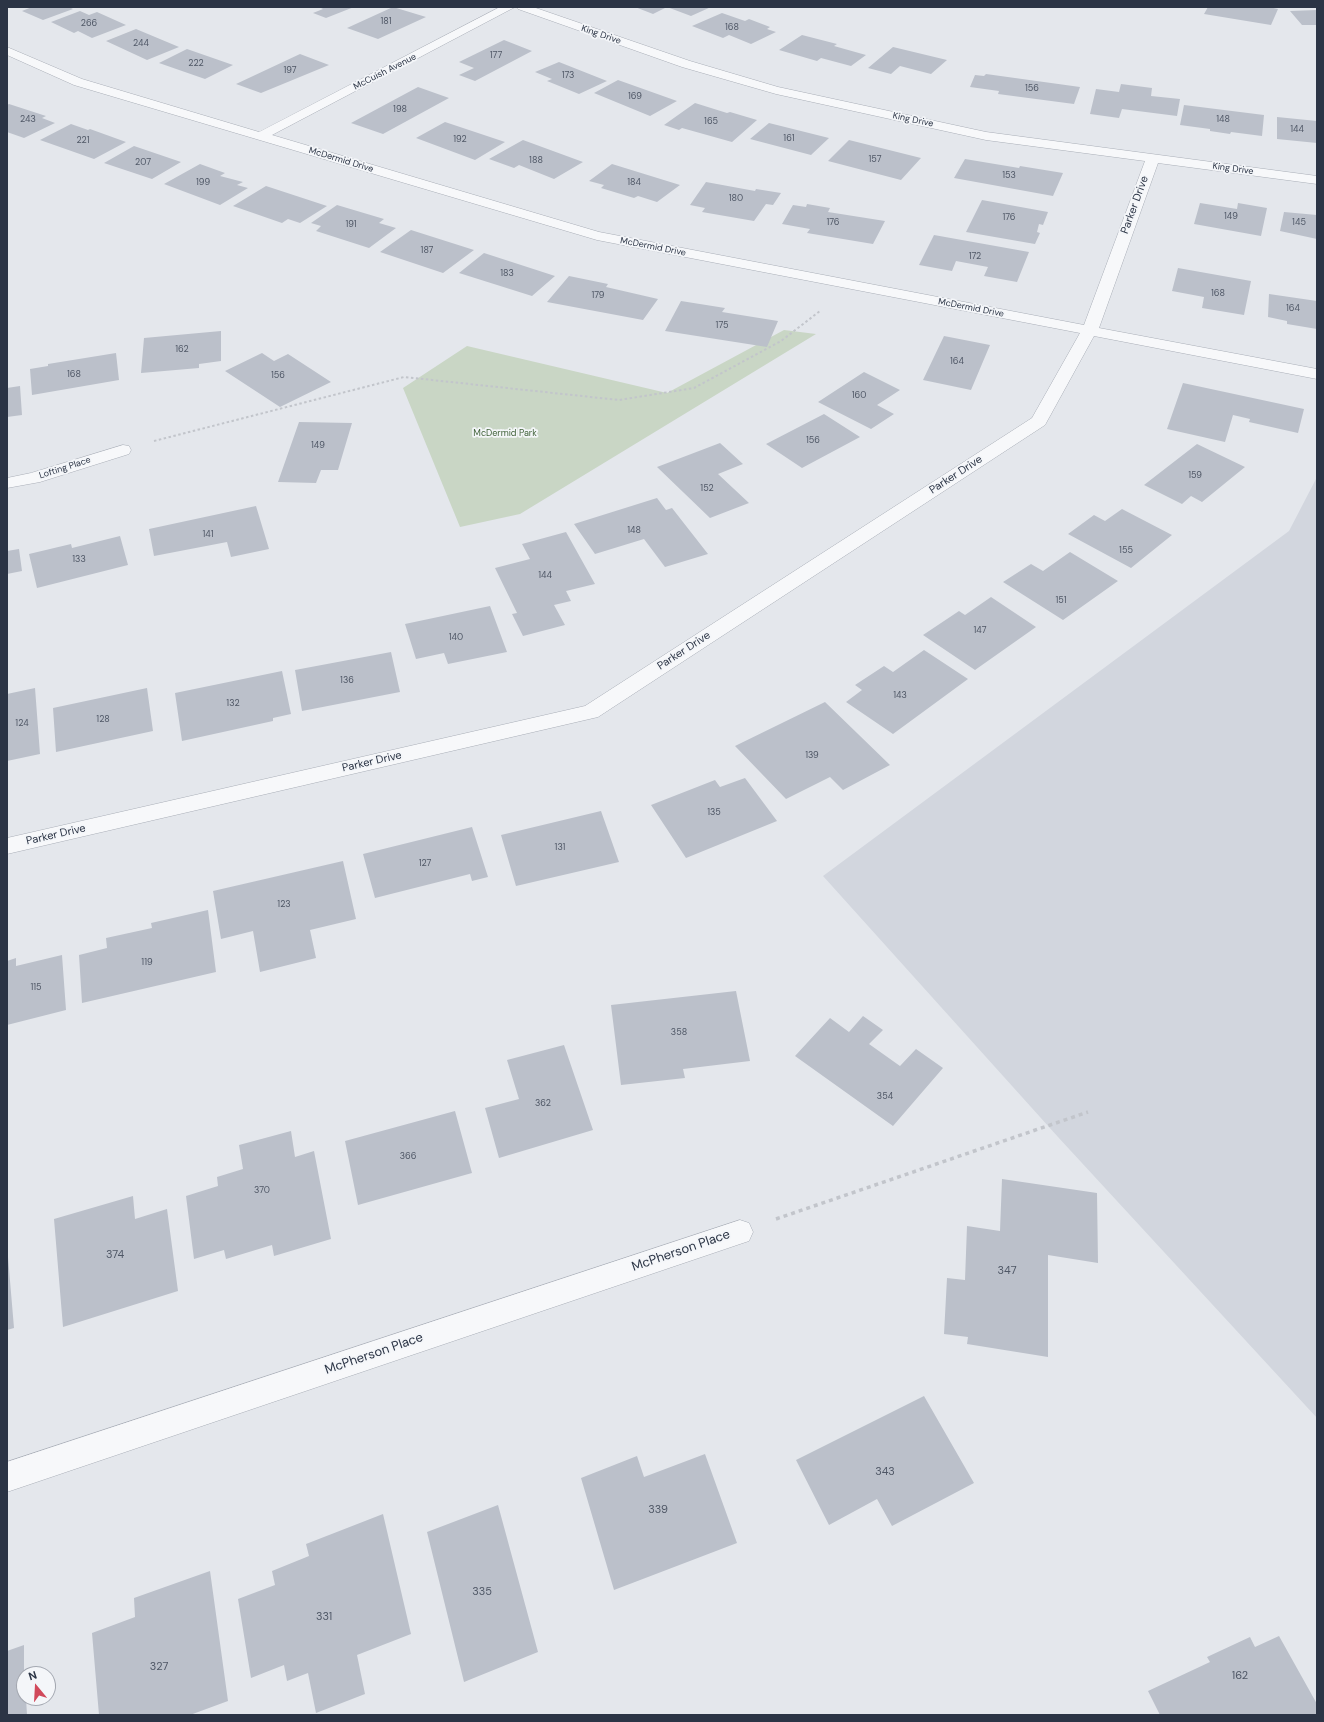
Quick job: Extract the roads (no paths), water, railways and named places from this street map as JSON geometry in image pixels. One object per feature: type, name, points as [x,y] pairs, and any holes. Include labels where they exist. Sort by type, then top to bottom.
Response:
[{"type":"street","name":"McCuish Avenue","points":[[261,136],[509,7]]},
{"type":"street","name":"King Drive","points":[[522,7],[686,64],[776,90],[986,136],[1317,180]]},
{"type":"street","name":"McDermid Drive","points":[[7,51],[78,82],[597,236],[1317,374]]},
{"type":"street","name":"Parker Drive","points":[[7,846],[591,712],[1039,421],[1090,330],[1153,158]]},
{"type":"street","name":"Lofting Place","points":[[7,483],[34,478],[123,450]]},
{"type":"street","name":"McPherson Place","points":[[7,1477],[740,1232]]},
{"type":"park label","name":"McDermid Park","points":[[505,434]]}]
